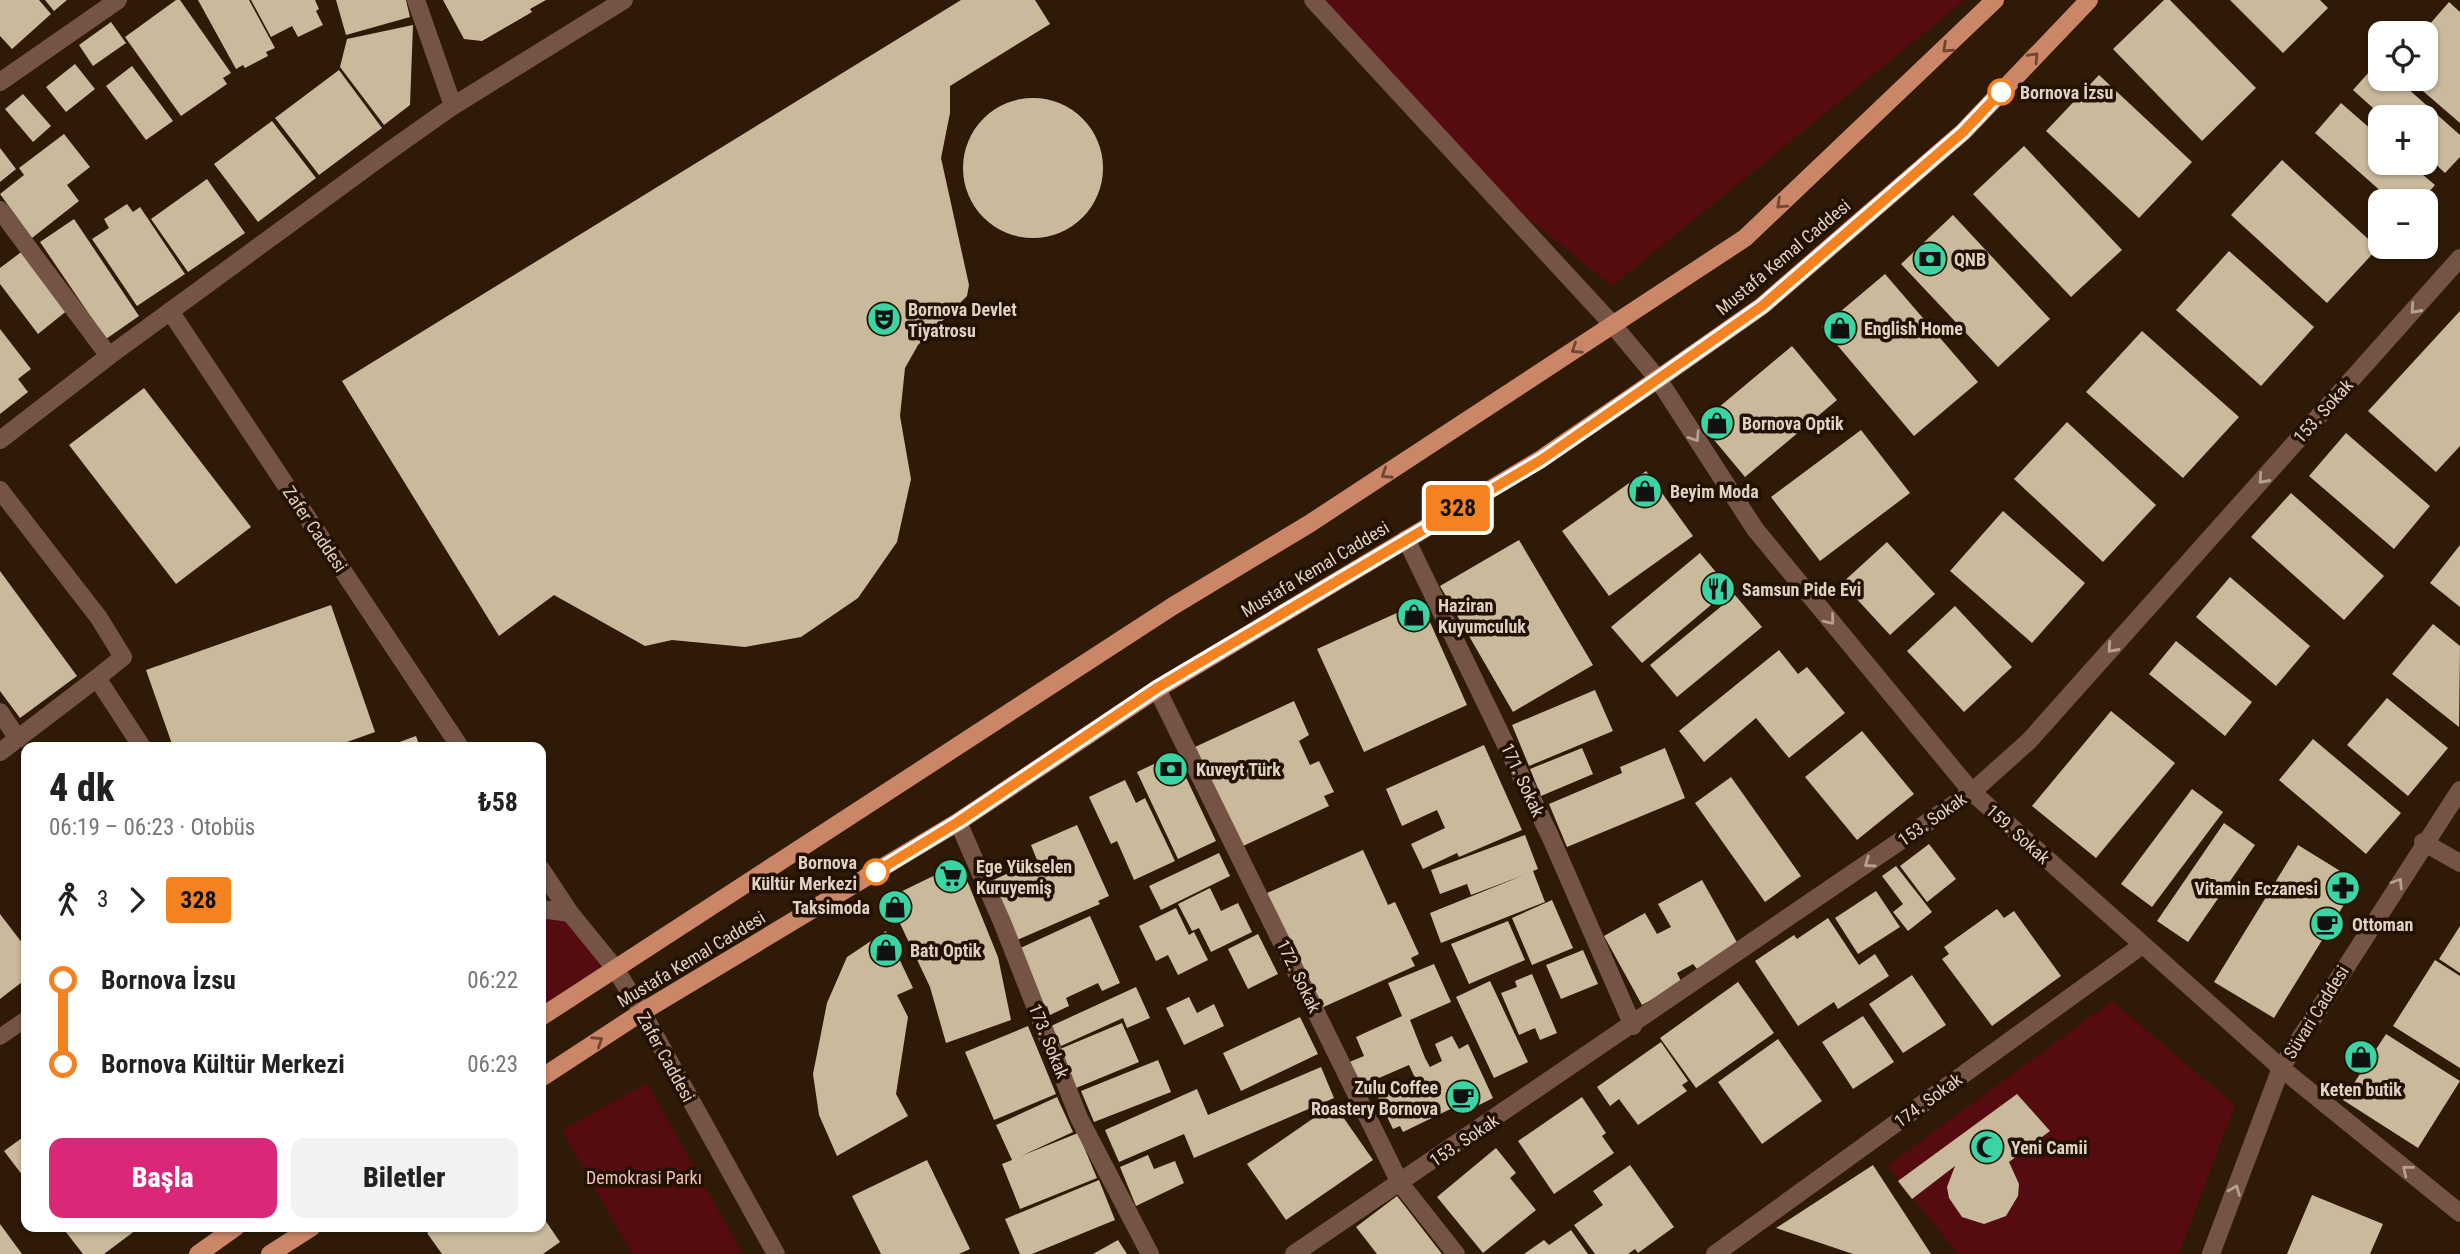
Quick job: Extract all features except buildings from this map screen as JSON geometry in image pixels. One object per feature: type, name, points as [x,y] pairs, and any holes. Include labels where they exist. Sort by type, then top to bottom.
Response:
[{"type":"main road","name":"Mustafa Kemal Caddesi","points":[[546,1014],[1173,606],[1321,517],[1745,237],[1995,0]]},
{"type":"main road","name":"Mustafa Kemal Caddesi","points":[[546,1075],[642,1012],[958,822],[1157,688],[1541,460],[1658,379],[1762,306],[1963,132],[2089,0]]},
{"type":"main road","points":[[198,1254],[229,1232]]},
{"type":"main road","points":[[270,1254],[304,1232]]},
{"type":"street","points":[[0,82],[118,0]]},
{"type":"street","points":[[416,0],[453,106]]},
{"type":"street","points":[[0,440],[170,311],[453,106],[624,0]]},
{"type":"street","name":"159. Sokak","points":[[1314,0],[1613,325],[1658,379],[1755,529],[1972,792],[2141,946],[2281,1068],[2460,1213]]},
{"type":"street","points":[[0,210],[109,356]]},
{"type":"street","name":"153. Sokak","points":[[1294,1254],[1633,1026],[1972,792],[2029,741],[2460,258]]},
{"type":"street","name":"Zafer Caddesi","points":[[170,311],[457,742]]},
{"type":"street","points":[[0,490],[99,618],[123,657],[0,752]]},
{"type":"street","name":"171. Sokak","points":[[1405,539],[1545,826],[1633,1026]]},
{"type":"street","points":[[97,678],[139,742]]},
{"type":"street","name":"172. Sokak","points":[[1157,688],[1400,1183],[1456,1254]]},
{"type":"street","points":[[0,712],[18,739]]},
{"type":"street","name":"Süvari Caddesi","points":[[2211,1254],[2281,1068],[2423,842],[2460,790]]},
{"type":"street","name":"173. Sokak","points":[[958,822],[1002,922],[1079,1118],[1150,1254]]},
{"type":"street","points":[[2423,842],[2460,863]]},
{"type":"street","name":"Zafer Caddesi","points":[[546,877],[570,913],[614,967],[642,1012],[776,1254]]},
{"type":"street","points":[[546,910],[570,913]]},
{"type":"street","name":"174. Sokak","points":[[1714,1254],[2141,946]]},
{"type":"lane","points":[[0,1037],[21,1022]]},
{"type":"green space","points":[[1325,0],[1965,0],[1612,286],[1456,160]]},
{"type":"green space","points":[[546,910],[570,913],[614,967],[546,1014]]},
{"type":"green space","points":[[2112,1001],[2235,1105],[2179,1254],[1958,1254],[1887,1166]]},
{"type":"green space","name":"Demokrasi Parkı","points":[[647,1083],[743,1254],[632,1254],[562,1130]]},
{"type":"bus line","name":"328","points":[[876,872],[958,822],[1157,688],[1541,460],[1638,393],[1762,306],[1963,132],[2001,92]]},
{"type":"place","name":"Bornova İzsu","points":[[2001,92]]},
{"type":"place","name":"QNB","points":[[1930,259]]},
{"type":"place","name":"Bornova Devlet Tiyatrosu","points":[[884,319]]},
{"type":"place","name":"English Home","points":[[1840,328]]},
{"type":"place","name":"Bornova Optik","points":[[1717,423]]},
{"type":"place","name":"Beyim Moda","points":[[1645,491]]},
{"type":"place","name":"Samsun Pide Evi","points":[[1718,589]]},
{"type":"place","name":"Haziran Kuyumculuk","points":[[1414,615]]},
{"type":"place","name":"Kuveyt Türk","points":[[1171,769]]},
{"type":"place","name":"Bornova Kültür Merkezi","points":[[876,872]]},
{"type":"place","name":"Ege Yükselen Kuruyemiş","points":[[951,876]]},
{"type":"place","name":"Vitamin Eczanesi","points":[[2343,888]]},
{"type":"place","name":"Taksimoda","points":[[895,907]]},
{"type":"place","name":"Ottoman","points":[[2327,924]]},
{"type":"place","name":"Batı Optik","points":[[886,950]]},
{"type":"place","name":"Keten butik","points":[[2361,1057]]},
{"type":"place","name":"Zulu Coffee Roastery Bornova","points":[[1463,1097]]},
{"type":"place","name":"Yeni Camii","points":[[1987,1147]]}]
